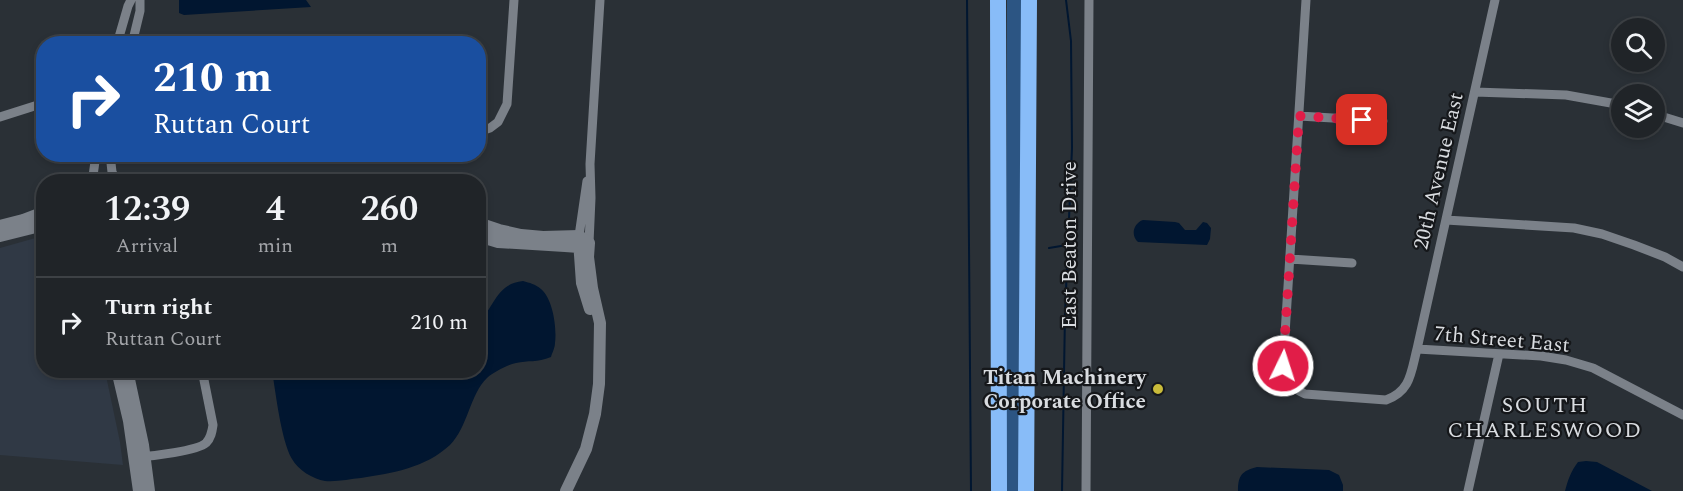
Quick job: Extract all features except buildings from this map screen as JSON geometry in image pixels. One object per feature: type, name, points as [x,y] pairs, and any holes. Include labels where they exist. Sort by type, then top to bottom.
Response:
[{"type":"highway","points":[[998,0],[999,491]]},
{"type":"highway","points":[[1026,485],[1029,0]]},
{"type":"street","points":[[120,36],[131,0]]},
{"type":"street","points":[[134,36],[140,11],[140,0]]},
{"type":"street","points":[[486,129],[498,122],[507,104],[514,0]]},
{"type":"street","points":[[566,491],[586,449],[595,414],[599,384],[600,323],[588,257],[582,242],[591,198],[590,164],[600,0]]},
{"type":"street","name":"East Beaton Drive","points":[[1086,491],[1089,0]]},
{"type":"street","points":[[1306,0],[1290,259],[1352,263]]},
{"type":"street","name":"20th Avenue East","points":[[1417,349],[1495,0]]},
{"type":"street","points":[[1475,92],[1566,95],[1611,102]]},
{"type":"street","points":[[0,117],[36,106]]},
{"type":"street","points":[[1299,116],[1383,121]]},
{"type":"street","points":[[1665,117],[1683,123]]},
{"type":"street","points":[[0,226],[36,215]]},
{"type":"street","points":[[1446,219],[1574,228],[1635,245],[1683,267]]},
{"type":"street","points":[[486,226],[521,234],[582,242]]},
{"type":"street","points":[[0,236],[36,227]]},
{"type":"street","points":[[486,238],[498,242],[582,242]]},
{"type":"street","name":"7th Street East","points":[[1290,259],[1283,366],[1287,379],[1295,389],[1305,394],[1386,400],[1396,396],[1405,388],[1411,375],[1417,349],[1541,356],[1566,360],[1593,368],[1683,415]]},
{"type":"street","points":[[1468,491],[1499,354]]},
{"type":"street","points":[[119,378],[149,491]]},
{"type":"street","points":[[130,378],[138,418],[140,491]]},
{"type":"street","points":[[139,457],[198,447],[209,439],[213,425],[204,378]]},
{"type":"shaded area","points":[[179,0],[306,0],[311,7],[184,15],[179,13]]},
{"type":"shaded area","points":[[1007,0],[1022,0],[1020,491],[1005,491]]},
{"type":"shaded area","points":[[1143,220],[1175,222],[1185,230],[1196,230],[1203,222],[1207,223],[1211,228],[1210,239],[1207,245],[1138,242],[1134,236],[1134,230]]},
{"type":"shaded area","points":[[36,238],[36,378],[106,378],[123,465],[0,455],[0,248]]},
{"type":"shaded area","points":[[523,281],[535,285],[549,300],[555,322],[555,347],[551,357],[512,364],[487,378],[481,385],[461,429],[450,445],[419,464],[361,478],[325,481],[306,473],[295,463],[288,451],[282,429],[273,378],[486,378],[486,313],[501,291],[514,283]]},
{"type":"shaded area","points":[[1578,462],[1597,462],[1652,491],[1565,491]]},
{"type":"shaded area","points":[[1257,467],[1329,470],[1339,475],[1343,491],[1238,491],[1242,474]]},
{"type":"waterway","points":[[967,0],[971,491]]},
{"type":"waterway","points":[[1062,491],[1065,314],[1072,148],[1071,41],[1066,0]]},
{"type":"waterway","points":[[1049,248],[1067,245]]},
{"type":"place","name":"Titan Machinery Corporate Office","points":[[1158,389]]},
{"type":"district","name":"SOUTH CHARLESWOOD","points":[[1545,416]]},
{"type":"route","points":[[1283,366],[1299,116],[1362,120]]}]
